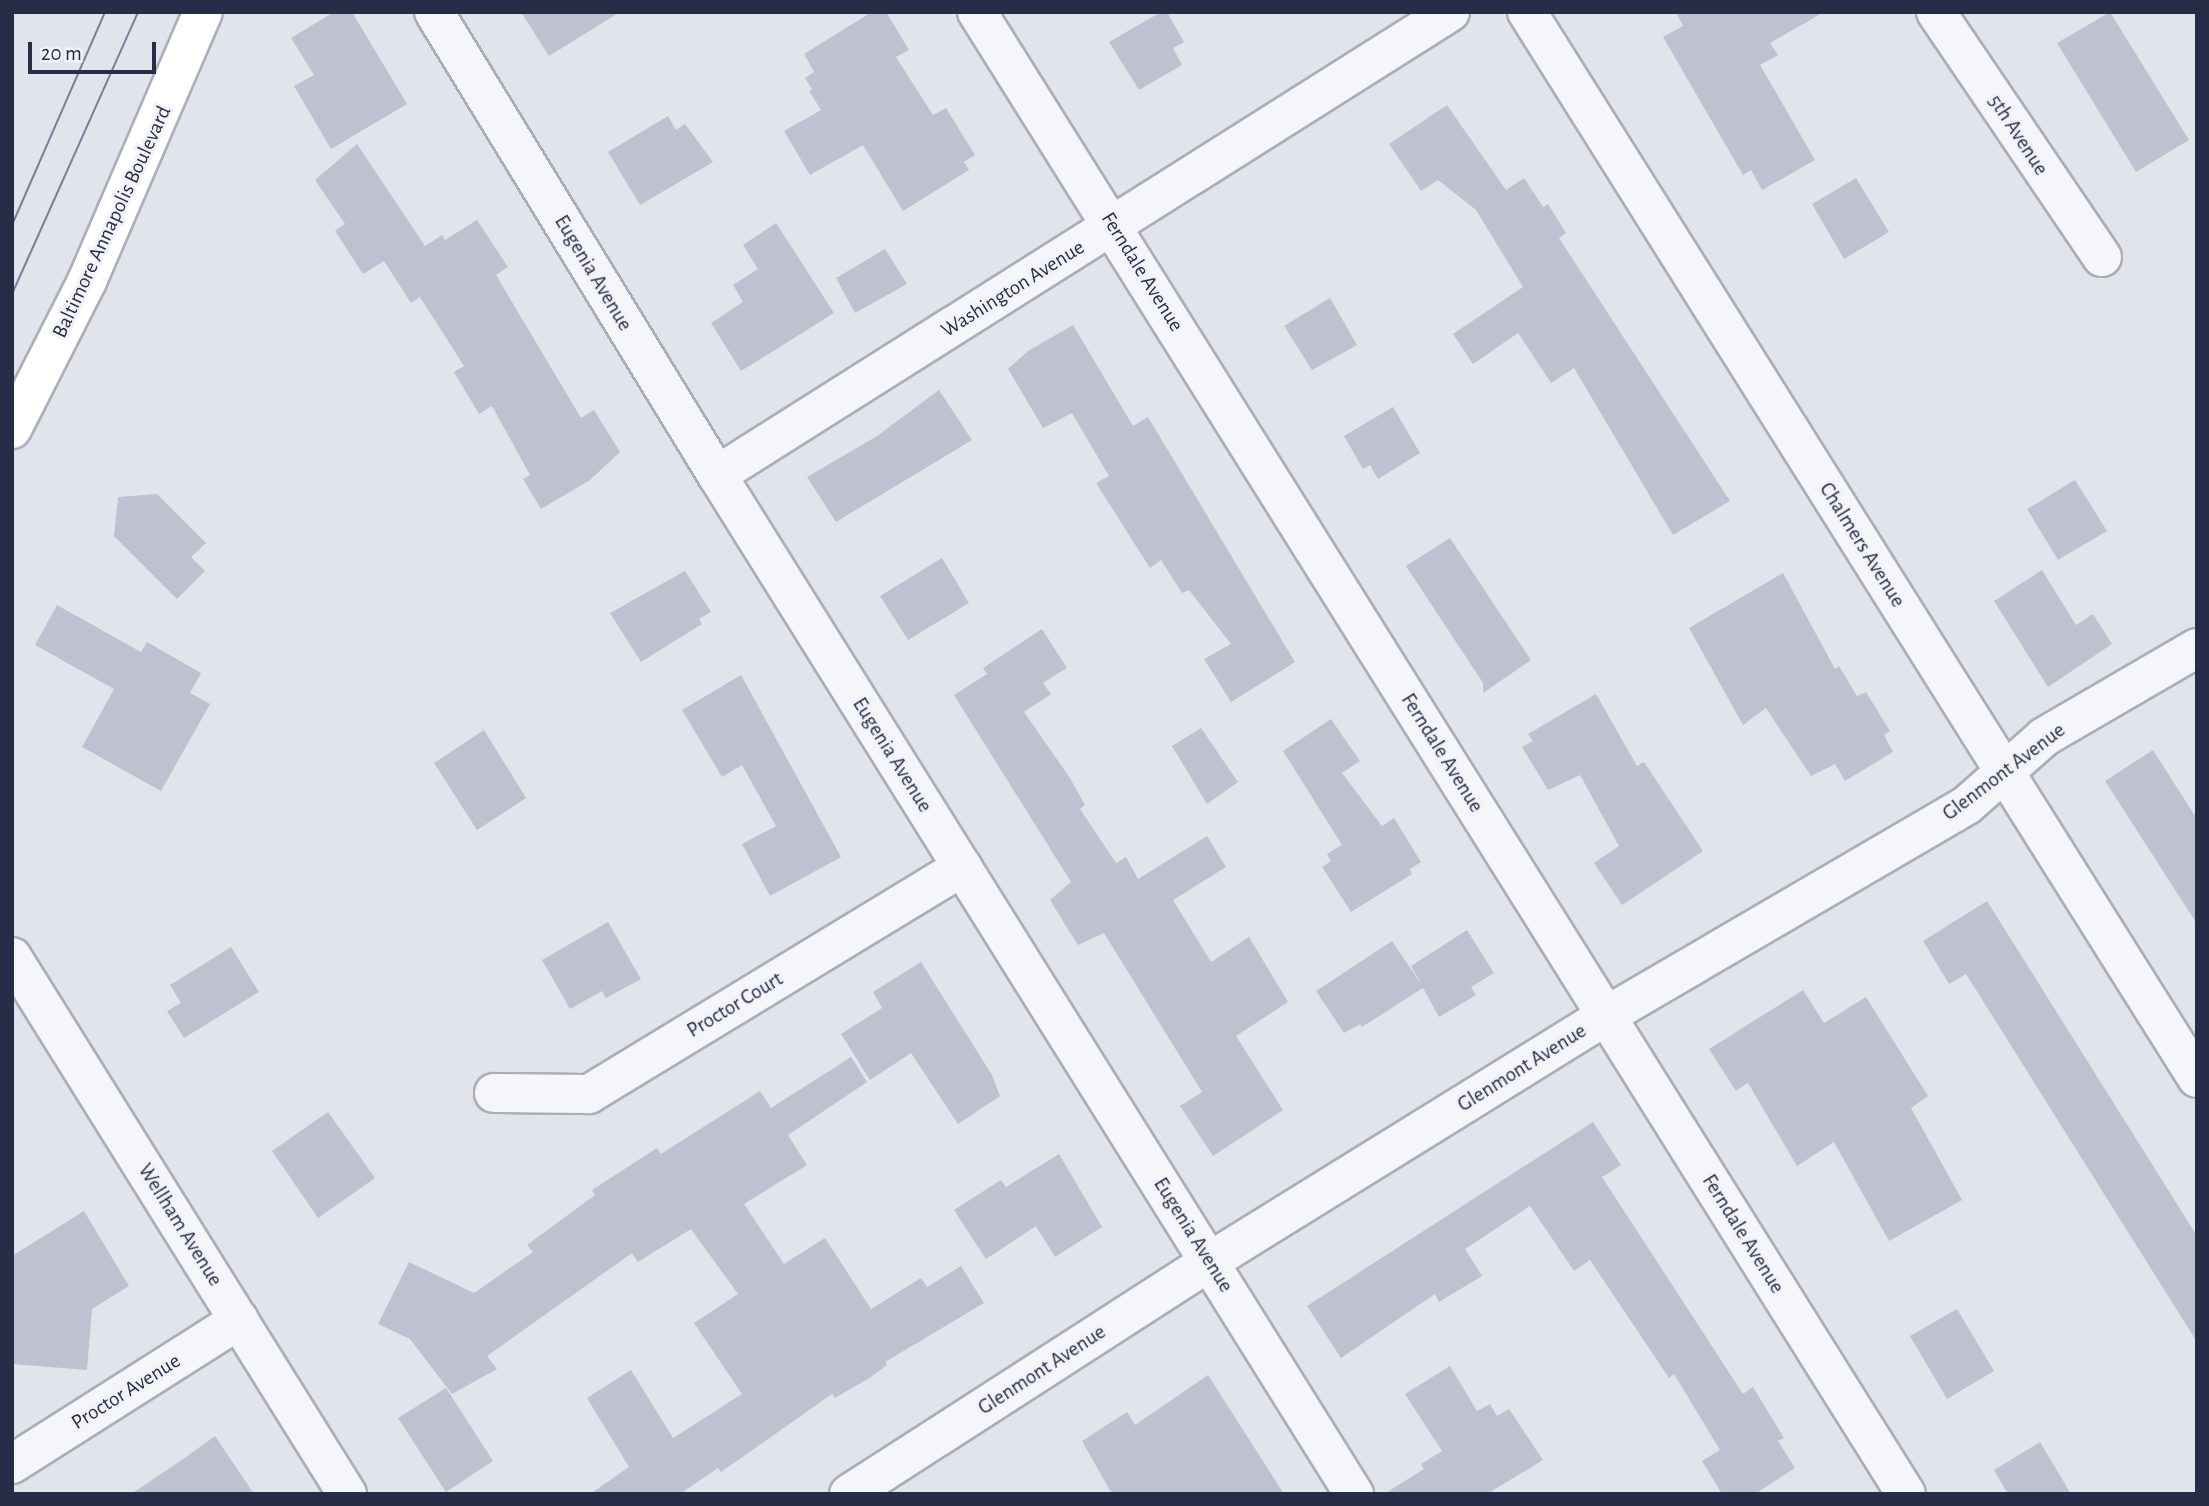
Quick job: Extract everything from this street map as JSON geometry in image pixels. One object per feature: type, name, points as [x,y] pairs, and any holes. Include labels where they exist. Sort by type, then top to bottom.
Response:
[{"type":"main road","name":"Baltimore Annapolis Boulevard","points":[[12,429],[88,281],[204,12]]},
{"type":"street","name":"Eugenia Avenue","points":[[434,12],[717,475],[1354,1494]]},
{"type":"street","name":"Ferndale Avenue","points":[[978,12],[1114,225],[1906,1494]]},
{"type":"street","name":"Washington Avenue","points":[[717,475],[1450,12]]},
{"type":"street","name":"Chalmers Avenue","points":[[1527,12],[2197,1078]]},
{"type":"street","name":"5th Avenue","points":[[1936,12],[2102,257]]},
{"type":"street","name":"Glenmont Avenue","points":[[849,1494],[1209,1262],[1606,1016],[1967,805],[2044,737],[2197,648]]},
{"type":"street","name":"Proctor Court","points":[[494,1093],[589,1094],[962,867]]},
{"type":"street","name":"Wellham Avenue","points":[[12,957],[347,1494]]},
{"type":"street","name":"Proctor Avenue","points":[[12,1464],[239,1320]]},
{"type":"building","points":[[334,12],[352,12],[407,104],[331,149],[294,86],[314,75],[291,38]]},
{"type":"building","points":[[521,12],[620,12],[549,56]]},
{"type":"building","points":[[872,12],[886,12],[909,50],[896,57],[933,115],[946,108],[975,155],[964,162],[969,170],[903,211],[863,145],[810,175],[784,131],[821,110],[809,91],[812,89],[805,78],[814,72],[804,54]]},
{"type":"building","points":[[1161,12],[1167,12],[1184,42],[1173,48],[1182,65],[1139,90],[1109,42]]},
{"type":"building","points":[[1676,12],[1824,12],[1770,43],[1778,55],[1760,65],[1815,160],[1762,190],[1751,170],[1743,175],[1663,37],[1683,26]]},
{"type":"building","points":[[2110,12],[2189,140],[2136,172],[2057,43]]},
{"type":"building","points":[[1447,105],[1506,190],[1524,178],[1543,207],[1548,204],[1566,233],[1559,238],[1730,501],[1673,535],[1574,368],[1551,383],[1518,333],[1473,364],[1453,334],[1523,287],[1476,210],[1438,180],[1421,191],[1389,144]]},
{"type":"building","points":[[668,116],[676,130],[685,124],[713,162],[640,205],[608,152]]},
{"type":"building","points":[[357,144],[425,246],[442,235],[445,240],[477,220],[508,267],[496,275],[581,418],[594,410],[620,452],[590,480],[541,509],[523,479],[530,475],[492,406],[479,414],[454,372],[464,366],[420,297],[411,303],[384,261],[363,274],[335,231],[345,224],[315,180]]},
{"type":"building","points":[[1856,178],[1889,232],[1844,259],[1812,204]]},
{"type":"building","points":[[776,223],[834,313],[741,371],[711,323],[743,302],[733,285],[758,269],[743,245]]},
{"type":"building","points":[[885,249],[907,284],[855,313],[836,278]]},
{"type":"building","points":[[1330,298],[1357,345],[1312,370],[1284,326]]},
{"type":"building","points":[[1073,325],[1133,426],[1148,417],[1295,662],[1231,702],[1204,659],[1231,644],[1189,590],[1182,593],[1161,560],[1150,568],[1096,483],[1109,476],[1072,413],[1043,428],[1008,369],[1028,351]]},
{"type":"building","points":[[939,390],[972,440],[836,522],[807,477],[877,436]]},
{"type":"building","points":[[1393,407],[1420,453],[1378,479],[1370,465],[1363,469],[1344,436]]},
{"type":"building","points":[[2075,480],[2107,531],[2058,560],[2027,509]]},
{"type":"building","points":[[157,494],[206,543],[191,557],[205,571],[177,599],[114,536],[118,497]]},
{"type":"building","points":[[1450,538],[1531,660],[1483,693],[1483,683],[1406,566]]},
{"type":"building","points":[[942,558],[969,603],[908,640],[880,596]]},
{"type":"building","points":[[2042,570],[2076,625],[2093,614],[2112,644],[2048,687],[1994,601]]},
{"type":"building","points":[[685,571],[711,612],[699,619],[702,624],[641,662],[610,613]]},
{"type":"building","points":[[1783,573],[1835,669],[1839,666],[1857,696],[1866,692],[1890,731],[1884,735],[1893,752],[1845,781],[1835,764],[1811,776],[1766,708],[1743,725],[1689,628]]},
{"type":"building","points":[[57,605],[141,652],[147,642],[201,673],[190,693],[210,704],[161,791],[82,747],[114,689],[35,645]]},
{"type":"building","points":[[1042,629],[1067,668],[1043,683],[1051,694],[1024,712],[1070,778],[1085,805],[1080,809],[1116,863],[1126,857],[1138,879],[1207,836],[1226,867],[1173,900],[1211,962],[1249,937],[1288,1002],[1236,1036],[1283,1110],[1213,1156],[1180,1106],[1202,1092],[1104,933],[1078,945],[1066,926],[1050,900],[1071,882],[954,695],[987,674],[983,668]]},
{"type":"building","points":[[741,675],[841,857],[770,896],[742,844],[776,826],[742,765],[722,777],[682,710]]},
{"type":"building","points":[[1596,694],[1637,766],[1644,762],[1703,851],[1622,905],[1594,863],[1619,846],[1580,775],[1548,790],[1522,747],[1533,741],[1528,734]]},
{"type":"building","points":[[1331,719],[1360,761],[1342,773],[1382,826],[1394,818],[1421,862],[1410,869],[1412,874],[1351,912],[1322,867],[1331,861],[1327,854],[1342,845],[1283,751]]},
{"type":"building","points":[[1201,728],[1238,782],[1207,804],[1172,746]]},
{"type":"building","points":[[484,730],[526,798],[477,830],[434,763]]},
{"type":"building","points":[[2153,750],[2197,819],[2197,924],[2105,781]]},
{"type":"building","points":[[1987,901],[2197,1236],[2197,1342],[1966,974],[1949,984],[1923,941]]},
{"type":"building","points":[[608,922],[641,979],[606,998],[602,991],[570,1009],[542,960]]},
{"type":"building","points":[[1467,930],[1494,973],[1471,987],[1476,995],[1439,1017],[1423,988],[1362,1027],[1360,1024],[1344,1033],[1316,991],[1392,941],[1423,987],[1411,966]]},
{"type":"building","points":[[231,947],[259,992],[184,1038],[167,1011],[181,1003],[170,985]]},
{"type":"building","points":[[921,962],[992,1075],[1000,1096],[958,1124],[911,1053],[870,1080],[841,1034],[882,1008],[873,992]]},
{"type":"building","points":[[1803,990],[1824,1023],[1866,997],[1928,1096],[1911,1108],[1962,1200],[1889,1241],[1834,1142],[1797,1166],[1748,1083],[1736,1091],[1709,1049]]},
{"type":"building","points":[[851,1057],[867,1082],[788,1135],[807,1165],[744,1204],[784,1264],[825,1238],[871,1309],[921,1278],[927,1287],[961,1266],[984,1303],[885,1362],[887,1365],[871,1377],[835,1398],[832,1394],[721,1472],[718,1468],[680,1494],[590,1494],[629,1467],[587,1398],[631,1370],[673,1438],[742,1394],[694,1323],[738,1294],[691,1229],[638,1262],[632,1253],[487,1356],[497,1369],[452,1394],[410,1339],[378,1324],[409,1262],[474,1293],[533,1252],[527,1245],[595,1195],[592,1190],[657,1148],[661,1154],[760,1091],[771,1108]]},
{"type":"building","points":[[328,1112],[375,1178],[318,1218],[272,1151]]},
{"type":"building","points":[[1593,1122],[1621,1165],[1602,1177],[1743,1394],[1753,1387],[1784,1438],[1778,1441],[1795,1468],[1755,1494],[1722,1494],[1702,1461],[1720,1450],[1674,1374],[1669,1378],[1590,1260],[1574,1271],[1530,1206],[1465,1249],[1482,1276],[1439,1302],[1435,1294],[1341,1358],[1307,1306]]},
{"type":"building","points":[[1059,1154],[1102,1227],[1055,1257],[1036,1226],[986,1259],[954,1210],[1001,1180],[1006,1187]]},
{"type":"building","points":[[84,1211],[129,1286],[92,1309],[87,1370],[12,1364],[12,1256]]},
{"type":"building","points":[[1957,1309],[1994,1371],[1947,1399],[1910,1336]]},
{"type":"building","points":[[1450,1366],[1477,1411],[1490,1404],[1497,1416],[1509,1409],[1543,1460],[1487,1494],[1384,1494],[1424,1469],[1421,1464],[1442,1451],[1405,1394]]},
{"type":"building","points":[[1208,1375],[1284,1494],[1112,1494],[1082,1441],[1127,1412],[1135,1425]]},
{"type":"building","points":[[446,1388],[493,1461],[446,1492],[398,1418]]},
{"type":"building","points":[[215,1436],[254,1494],[131,1494],[186,1457]]},
{"type":"building","points":[[2040,1442],[2071,1494],[2008,1494],[1994,1470]]},
{"type":"tram line","points":[[12,225],[105,12]]},
{"type":"tram line","points":[[12,294],[138,12]]}]
